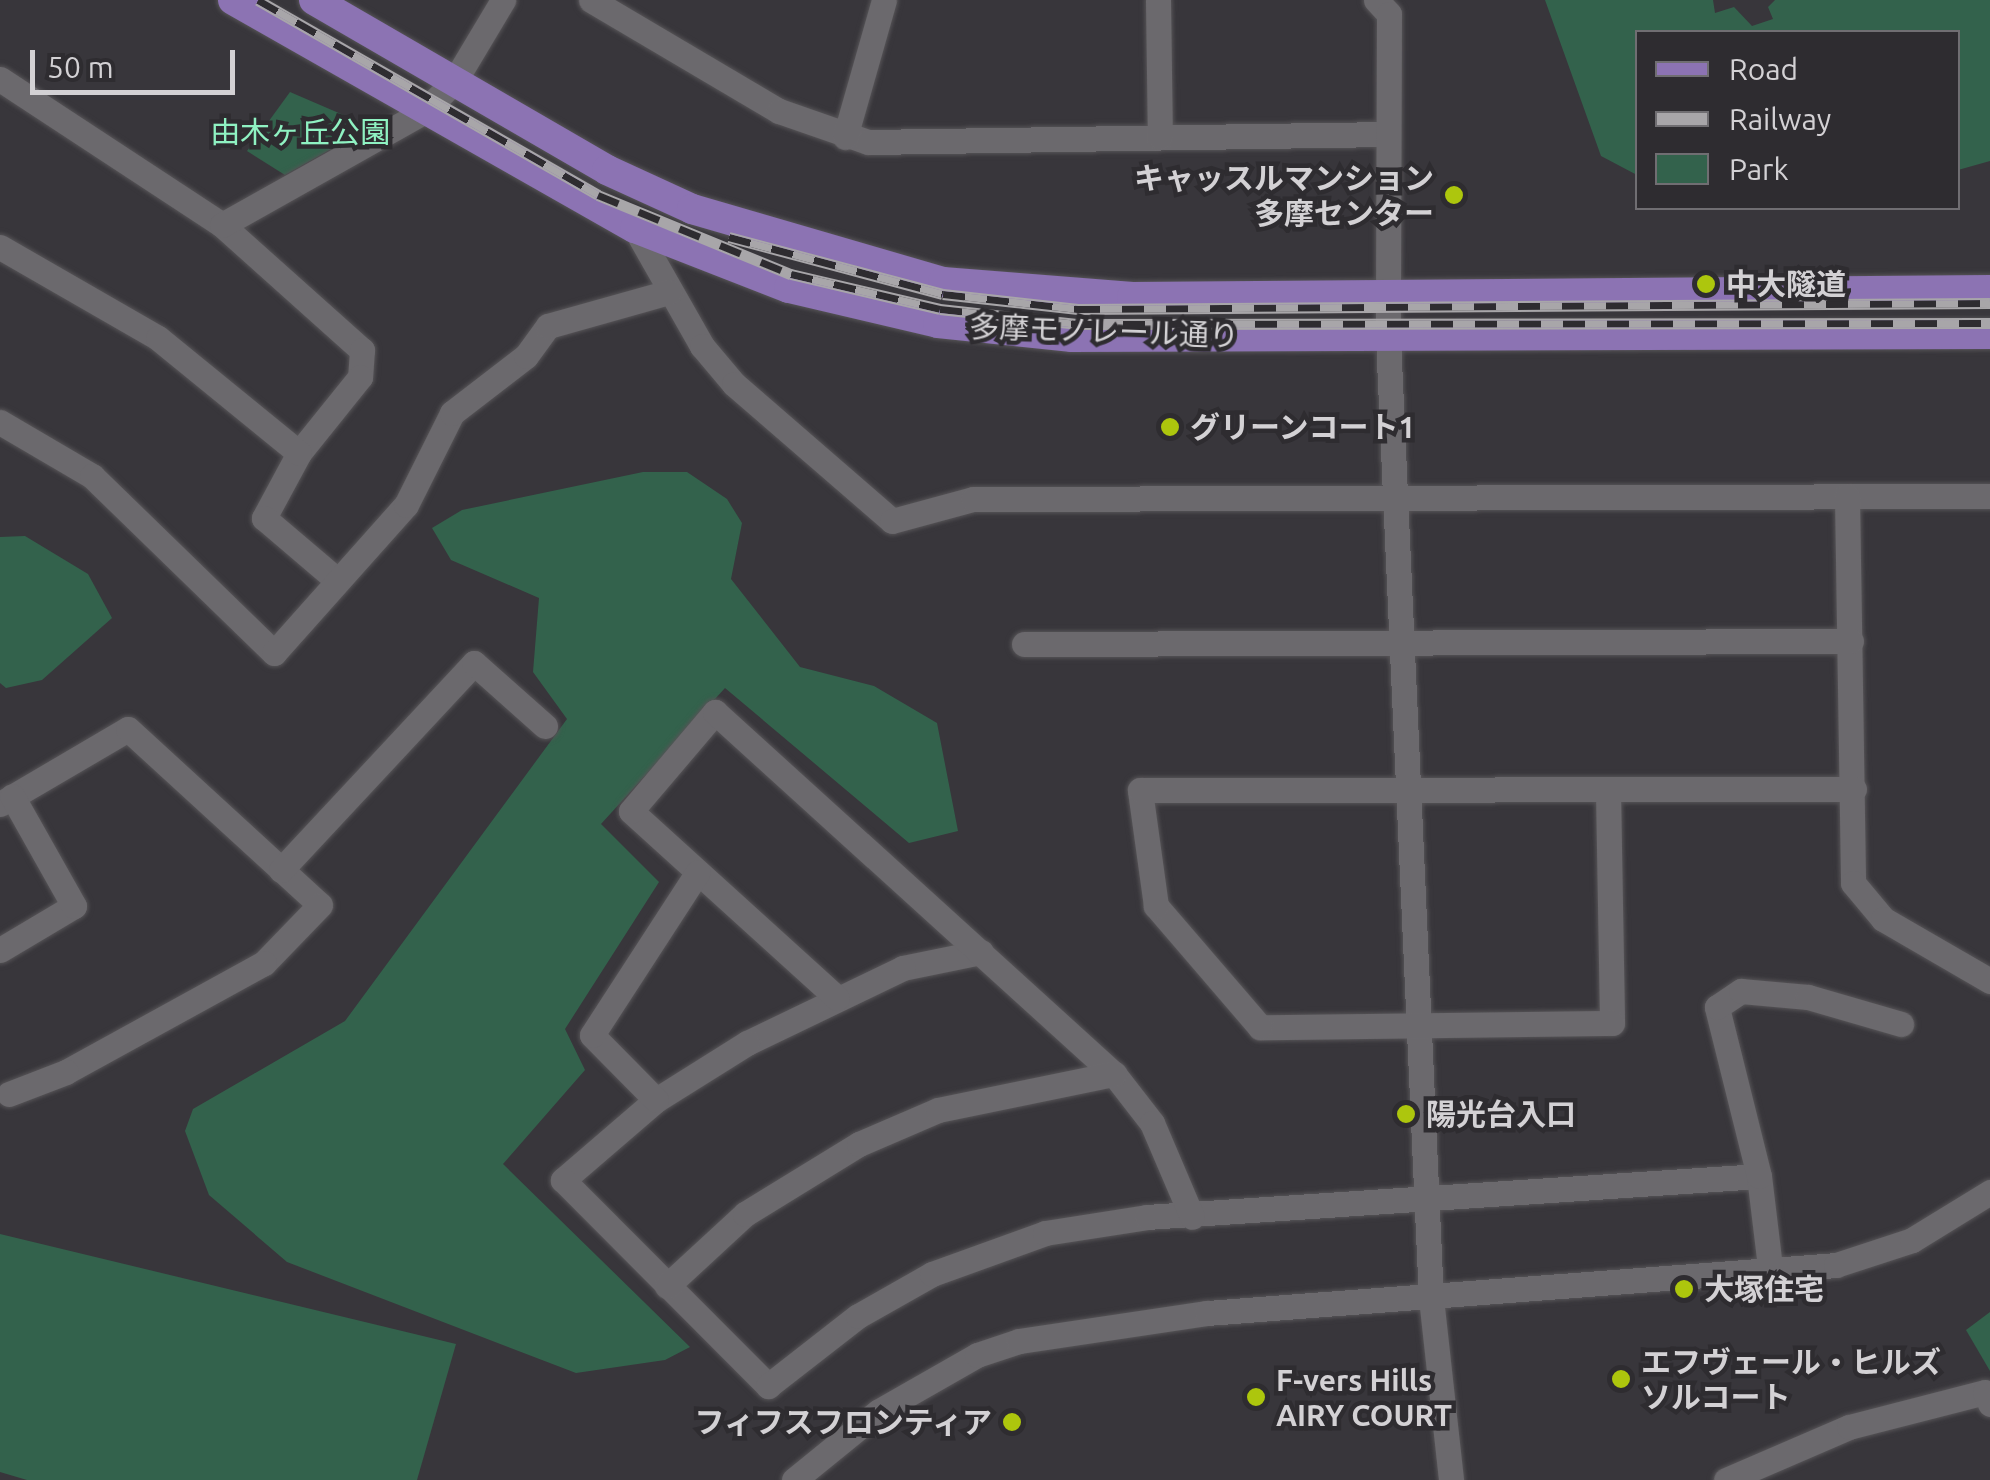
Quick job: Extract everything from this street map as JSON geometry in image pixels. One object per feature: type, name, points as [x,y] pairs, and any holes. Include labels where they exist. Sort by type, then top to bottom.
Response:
[{"type":"main road","name":"多摩モノレール通り","points":[[234,0],[423,112],[635,228],[789,288],[938,323],[1072,336],[1990,334]]},
{"type":"main road","name":"多摩モノレール通り","points":[[314,0],[607,170],[692,209],[873,266],[943,282],[1074,295],[1990,290]]},
{"type":"street","points":[[222,226],[423,112],[454,82],[503,0]]},
{"type":"street","points":[[591,0],[780,111],[846,138],[1388,134]]},
{"type":"street","points":[[846,138],[884,0]]},
{"type":"street","points":[[1158,0],[1160,138]]},
{"type":"street","points":[[1376,0],[1388,14],[1388,338],[1431,1298],[1450,1480]]},
{"type":"street","points":[[0,78],[222,226],[362,350],[360,377],[299,453],[264,518],[338,581]]},
{"type":"street","points":[[635,228],[669,292],[734,384],[892,521],[973,499],[1990,496]]},
{"type":"street","points":[[0,247],[158,338],[299,453]]},
{"type":"street","points":[[0,422],[92,476],[274,652],[406,504],[452,412],[526,356],[548,326],[669,292]]},
{"type":"street","points":[[1847,496],[1854,884],[1860,898],[1883,919],[1971,964],[1990,982]]},
{"type":"street","points":[[1024,644],[1851,641]]},
{"type":"street","points":[[282,870],[474,663],[545,726]]},
{"type":"street","points":[[836,998],[631,811],[715,712],[1114,1074],[1152,1123],[1192,1217]]},
{"type":"street","points":[[0,950],[74,906],[6,800],[128,728],[320,905],[264,963],[66,1072],[10,1094]]},
{"type":"street","points":[[1608,790],[1612,1023],[1260,1027],[1156,906],[1140,790],[1854,789]]},
{"type":"street","points":[[656,1100],[592,1036],[698,872]]},
{"type":"street","points":[[981,952],[903,968],[836,998],[656,1100],[564,1180],[768,1386],[858,1316],[986,1252],[1096,1223],[1759,1176]]},
{"type":"street","points":[[1771,1275],[1759,1176],[1717,1006],[1741,991],[1792,996],[1900,1024]]},
{"type":"street","points":[[667,1286],[744,1214],[858,1144],[938,1110],[1114,1074]]},
{"type":"street","points":[[794,1480],[878,1411],[977,1355],[1079,1327],[1771,1275],[1888,1251],[1990,1192]]},
{"type":"street","points":[[1726,1480],[1849,1426],[1985,1392],[1990,1404]]},
{"type":"street","points":[[878,1411],[895,1433]]},
{"type":"green space","points":[[1545,0],[1713,0],[1715,13],[1734,7],[1752,26],[1773,19],[1768,7],[1775,0],[1990,0],[1990,161],[1960,169],[1960,30],[1635,30],[1635,174],[1601,156]]},
{"type":"green space","name":"由木ヶ丘公園","points":[[290,92],[355,120],[356,135],[285,175],[247,151]]},
{"type":"green space","points":[[643,472],[687,472],[727,499],[742,523],[731,579],[800,667],[874,686],[937,723],[958,831],[909,843],[725,688],[601,824],[659,882],[565,1029],[585,1070],[503,1164],[690,1347],[665,1360],[576,1373],[287,1262],[209,1195],[185,1131],[193,1109],[345,1021],[567,719],[533,672],[539,598],[451,560],[432,528],[462,510]]},
{"type":"green space","points":[[25,536],[88,574],[112,618],[42,680],[6,688],[0,683],[0,537]]},
{"type":"green space","points":[[0,1234],[456,1344],[417,1480],[27,1480],[0,1472]]},
{"type":"green space","points":[[1990,1312],[1990,1371],[1966,1330]]},
{"type":"railway","points":[[258,0],[598,195],[791,274],[940,309],[1079,324],[1990,323]]},
{"type":"railway","points":[[729,237],[943,294],[1078,309],[1990,303]]},
{"type":"place","name":"キャッスルマンション 多摩センター","points":[[1454,195]]},
{"type":"place","name":"中大隧道","points":[[1706,284]]},
{"type":"place","name":"グリーンコート1","points":[[1170,427]]},
{"type":"place","name":"陽光台入口","points":[[1406,1114]]},
{"type":"place","name":"大塚住宅","points":[[1684,1289]]},
{"type":"place","name":"エフヴェール・ヒルズ ソルコート","points":[[1621,1379]]},
{"type":"place","name":"F-vers Hills AIRY COURT","points":[[1256,1397]]},
{"type":"place","name":"フィフスフロンティア","points":[[1012,1422]]}]
